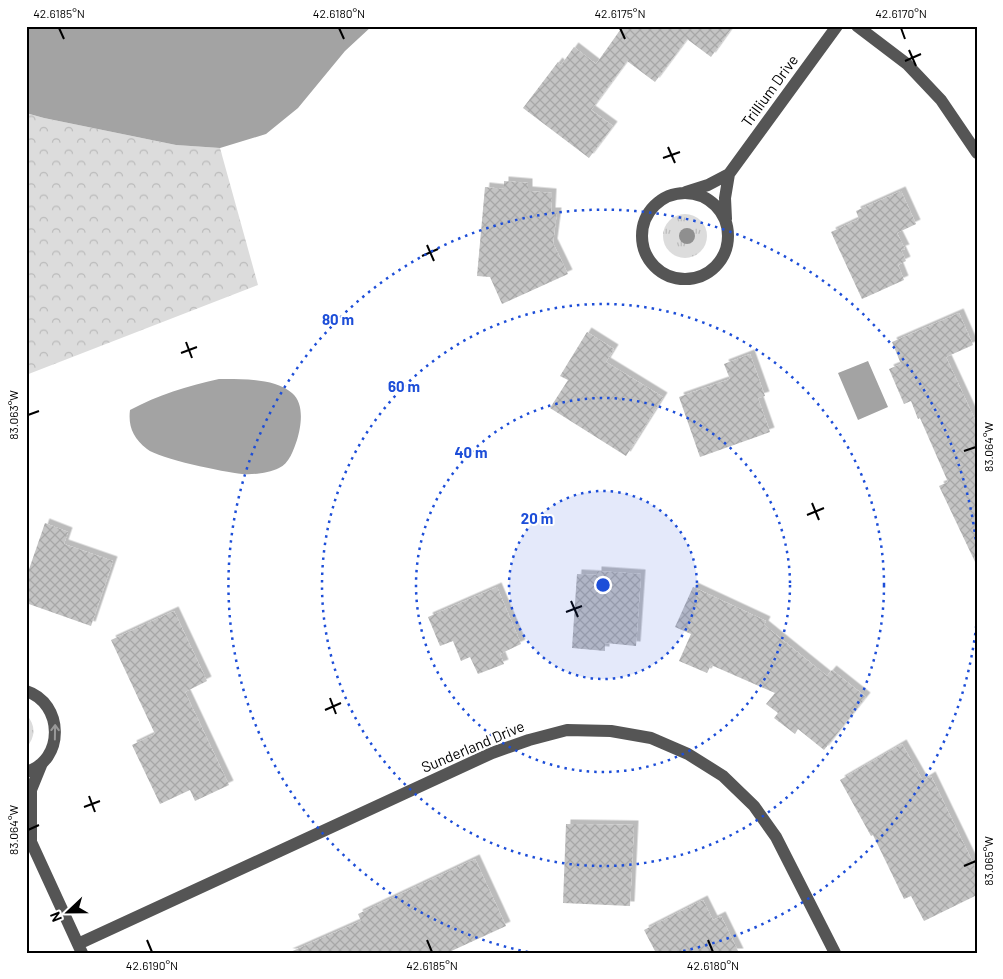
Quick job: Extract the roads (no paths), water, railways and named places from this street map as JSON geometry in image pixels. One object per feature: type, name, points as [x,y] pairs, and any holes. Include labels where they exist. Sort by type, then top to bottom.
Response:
[{"type":"street","name":"Trillium Drive","points":[[729,174],[725,198],[728,238],[725,252],[718,264],[707,273],[694,278],[680,279],[666,274],[655,266],[646,254],[642,241],[643,227],[648,213],[658,203],[670,196],[708,185],[729,174],[837,26]]},
{"type":"street","points":[[857,26],[907,64],[941,100],[977,153]]},
{"type":"street","points":[[683,193],[698,194],[710,201],[720,211],[726,224]]},
{"type":"street","points":[[26,691],[41,700],[50,710],[55,724],[55,738],[51,752],[42,763],[31,771],[26,772]]},
{"type":"street","name":"Sunderland Drive","points":[[80,948],[492,754],[529,740],[567,730],[611,731],[651,738],[688,754],[723,776],[754,806],[776,837],[835,953]]},
{"type":"street","points":[[42,763],[31,790],[28,836],[80,948]]}]
